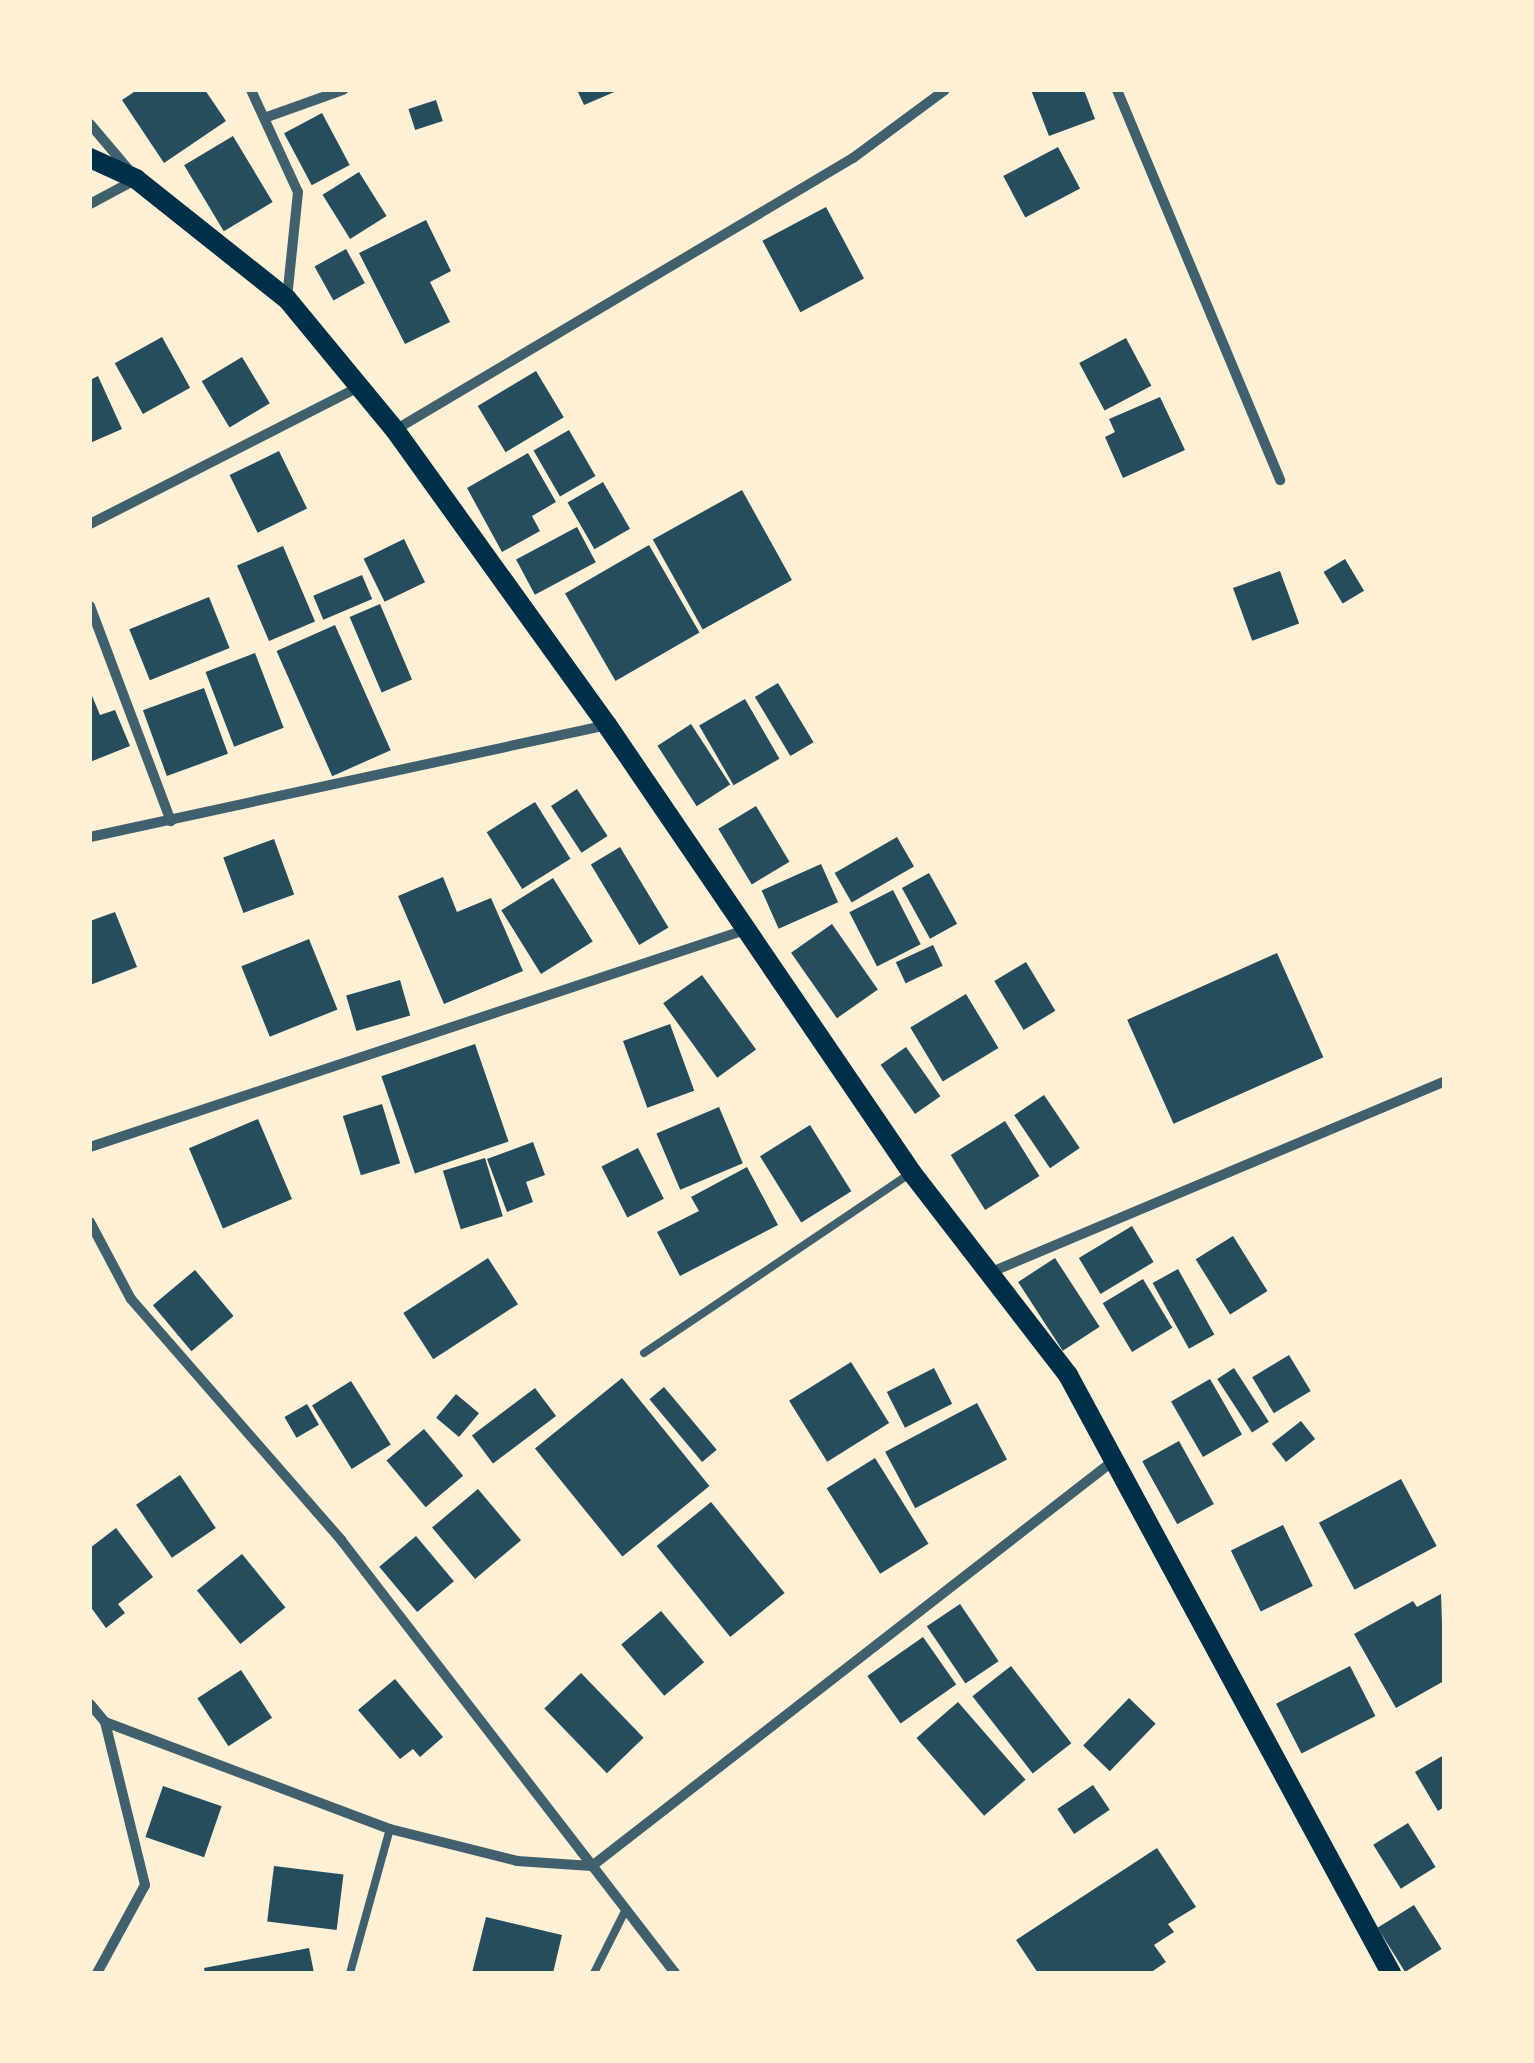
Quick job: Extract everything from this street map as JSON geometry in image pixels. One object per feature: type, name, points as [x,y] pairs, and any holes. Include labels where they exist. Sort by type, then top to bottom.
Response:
[{"type":"main road","points":[[90,158],[136,179],[287,298],[395,430],[607,725],[751,928],[985,1275],[1068,1375],[1391,1973]]},
{"type":"street","points":[[251,90],[298,192],[287,298]]},
{"type":"street","points":[[266,117],[343,90]]},
{"type":"street","points":[[395,430],[853,158],[945,90]]},
{"type":"street","points":[[1116,90],[1280,480]]},
{"type":"street","points":[[90,124],[136,179],[90,204]]},
{"type":"street","points":[[90,524],[360,387]]},
{"type":"street","points":[[90,606],[171,821]]},
{"type":"street","points":[[90,837],[607,725]]},
{"type":"street","points":[[90,1147],[751,928]]},
{"type":"street","points":[[985,1275],[1444,1082]]},
{"type":"street","points":[[90,1222],[132,1299],[341,1540],[674,1973]]},
{"type":"street","points":[[105,1722],[390,1829],[516,1860],[592,1866],[1114,1461]]},
{"type":"street","points":[[90,1704],[105,1722],[145,1885],[97,1973]]},
{"type":"lane","points":[[644,1352],[912,1172]]},
{"type":"lane","points":[[350,1973],[390,1829]]},
{"type":"lane","points":[[594,1973],[624,1912]]},
{"type":"building","points":[[137,90],[205,90],[226,121],[164,163],[122,100]]},
{"type":"building","points":[[577,90],[619,90],[584,105]]},
{"type":"building","points":[[1031,90],[1084,90],[1095,119],[1049,136]]},
{"type":"building","points":[[436,100],[443,121],[415,130],[408,109]]},
{"type":"building","points":[[322,113],[350,165],[312,185],[284,133]]},
{"type":"building","points":[[233,136],[273,202],[224,231],[184,165]]},
{"type":"building","points":[[1058,147],[1080,188],[1025,218],[1003,176]]},
{"type":"building","points":[[359,172],[387,216],[350,239],[323,195]]},
{"type":"building","points":[[826,207],[864,279],[800,312],[762,241]]},
{"type":"building","points":[[426,220],[451,271],[430,282],[450,322],[405,344],[359,253]]},
{"type":"building","points":[[346,249],[365,283],[333,301],[315,266]]},
{"type":"building","points":[[162,337],[190,388],[143,414],[115,363]]},
{"type":"building","points":[[1126,338],[1151,386],[1105,411],[1079,363]]},
{"type":"building","points":[[242,357],[270,403],[230,427],[202,381]]},
{"type":"building","points":[[536,371],[564,417],[506,452],[478,406]]},
{"type":"building","points":[[98,376],[122,429],[90,443],[90,380]]},
{"type":"building","points":[[1160,397],[1185,450],[1123,478],[1105,437],[1115,432],[1109,419]]},
{"type":"building","points":[[569,430],[596,476],[560,496],[533,450]]},
{"type":"building","points":[[279,451],[307,509],[258,533],[230,475]]},
{"type":"building","points":[[528,453],[556,502],[532,516],[540,531],[502,552],[467,488]]},
{"type":"building","points":[[603,482],[630,529],[594,549],[567,503]]},
{"type":"building","points":[[742,490],[792,580],[703,630],[653,539]]},
{"type":"building","points":[[577,527],[596,562],[535,595],[516,559]]},
{"type":"building","points":[[404,539],[425,582],[385,602],[364,559]]},
{"type":"building","points":[[649,545],[700,632],[615,681],[565,594]]},
{"type":"building","points":[[283,546],[315,621],[269,641],[237,566]]},
{"type":"building","points":[[1345,559],[1364,591],[1343,604],[1324,572]]},
{"type":"building","points":[[1280,571],[1299,624],[1252,641],[1233,588]]},
{"type":"building","points":[[362,575],[372,599],[323,620],[313,596]]},
{"type":"building","points":[[209,597],[230,648],[150,680],[129,629]]},
{"type":"building","points":[[380,604],[412,679],[382,692],[350,617]]},
{"type":"building","points":[[335,625],[391,750],[332,776],[277,651]]},
{"type":"building","points":[[255,653],[284,728],[234,747],[206,672]]},
{"type":"building","points":[[778,683],[814,742],[790,756],[755,697]]},
{"type":"building","points":[[204,688],[228,754],[167,776],[143,710]]},
{"type":"building","points":[[90,691],[100,715],[115,710],[130,746],[90,762]]},
{"type":"building","points":[[745,699],[780,759],[734,785],[699,726]]},
{"type":"building","points":[[691,724],[730,784],[697,806],[657,746]]},
{"type":"building","points":[[577,789],[607,836],[582,853],[551,806]]},
{"type":"building","points":[[535,802],[571,859],[522,889],[487,832]]},
{"type":"building","points":[[756,806],[789,862],[752,884],[718,829]]},
{"type":"building","points":[[897,837],[914,866],[852,902],[835,873]]},
{"type":"building","points":[[274,839],[294,894],[243,913],[223,857]]},
{"type":"building","points":[[620,847],[668,928],[639,945],[591,865]]},
{"type":"building","points":[[821,864],[838,902],[779,929],[762,890]]},
{"type":"building","points":[[929,873],[957,924],[930,939],[902,888]]},
{"type":"building","points":[[443,877],[457,912],[491,898],[523,971],[444,1004],[398,896]]},
{"type":"building","points":[[553,878],[593,942],[541,974],[501,910]]},
{"type":"building","points":[[893,890],[921,944],[877,967],[849,912]]},
{"type":"building","points":[[115,912],[137,967],[90,985],[90,921]]},
{"type":"building","points":[[832,924],[878,990],[837,1018],[791,953]]},
{"type":"building","points":[[309,939],[337,1009],[270,1037],[241,966]]},
{"type":"building","points":[[933,945],[943,966],[906,983],[896,962]]},
{"type":"building","points":[[1277,953],[1323,1057],[1174,1124],[1127,1020]]},
{"type":"building","points":[[1026,962],[1055,1011],[1024,1030],[994,981]]},
{"type":"building","points":[[702,975],[756,1049],[717,1078],[663,1003]]},
{"type":"building","points":[[400,980],[410,1016],[356,1031],[346,995]]},
{"type":"building","points":[[966,994],[998,1048],[943,1081],[910,1027]]},
{"type":"building","points":[[670,1024],[694,1091],[647,1108],[623,1041]]},
{"type":"building","points":[[475,1044],[509,1141],[415,1174],[381,1076]]},
{"type":"building","points":[[906,1047],[940,1096],[915,1114],[881,1065]]},
{"type":"building","points":[[1044,1095],[1080,1148],[1050,1168],[1014,1115]]},
{"type":"building","points":[[382,1104],[400,1163],[361,1175],[343,1116]]},
{"type":"building","points":[[719,1107],[743,1163],[680,1190],[656,1134]]},
{"type":"building","points":[[258,1119],[292,1199],[223,1228],[189,1148]]},
{"type":"building","points":[[1005,1121],[1039,1176],[985,1210],[951,1155]]},
{"type":"building","points":[[810,1125],[851,1191],[801,1222],[760,1156]]},
{"type":"building","points":[[533,1142],[545,1175],[526,1182],[533,1202],[507,1212],[487,1159]]},
{"type":"building","points":[[638,1148],[664,1199],[627,1217],[601,1167]]},
{"type":"building","points":[[485,1158],[503,1216],[461,1229],[443,1171]]},
{"type":"building","points":[[747,1167],[778,1225],[680,1276],[657,1232],[699,1211],[691,1197]]},
{"type":"building","points":[[1132,1226],[1154,1262],[1100,1294],[1079,1258]]},
{"type":"building","points":[[1233,1236],[1267,1291],[1230,1314],[1196,1259]]},
{"type":"building","points":[[488,1258],[518,1304],[433,1359],[403,1313]]},
{"type":"building","points":[[1055,1258],[1100,1327],[1063,1351],[1018,1282]]},
{"type":"building","points":[[1178,1269],[1214,1335],[1189,1349],[1153,1283]]},
{"type":"building","points":[[195,1270],[234,1316],[191,1351],[153,1305]]},
{"type":"building","points":[[1143,1279],[1172,1328],[1132,1352],[1103,1303]]},
{"type":"building","points":[[1289,1355],[1311,1391],[1274,1413],[1252,1377]]},
{"type":"building","points":[[851,1362],[889,1423],[827,1462],[789,1401]]},
{"type":"building","points":[[934,1368],[952,1404],[905,1428],[887,1392]]},
{"type":"building","points":[[1234,1368],[1269,1422],[1252,1433],[1217,1379]]},
{"type":"building","points":[[622,1378],[709,1486],[622,1557],[535,1448]]},
{"type":"building","points":[[1210,1379],[1242,1434],[1203,1457],[1171,1402]]},
{"type":"building","points":[[351,1381],[391,1445],[352,1469],[312,1405]]},
{"type":"building","points":[[664,1387],[717,1450],[702,1462],[649,1399]]},
{"type":"building","points":[[535,1388],[556,1416],[493,1463],[472,1436]]},
{"type":"building","points":[[456,1394],[479,1413],[459,1437],[436,1418]]},
{"type":"building","points":[[977,1403],[1007,1460],[915,1508],[885,1452]]},
{"type":"building","points":[[307,1404],[319,1425],[296,1438],[284,1417]]},
{"type":"building","points":[[1301,1421],[1315,1439],[1286,1462],[1272,1444]]},
{"type":"building","points":[[424,1429],[463,1476],[426,1507],[386,1460]]},
{"type":"building","points":[[1179,1441],[1214,1504],[1177,1524],[1142,1461]]},
{"type":"building","points":[[875,1458],[929,1544],[880,1574],[827,1488]]},
{"type":"building","points":[[180,1475],[216,1528],[172,1558],[136,1505]]},
{"type":"building","points":[[1401,1479],[1437,1546],[1355,1590],[1319,1523]]},
{"type":"building","points":[[478,1489],[521,1540],[475,1579],[432,1528]]},
{"type":"building","points":[[711,1502],[785,1593],[730,1637],[657,1546]]},
{"type":"building","points":[[1283,1525],[1313,1586],[1261,1612],[1231,1550]]},
{"type":"building","points":[[116,1528],[153,1577],[118,1604],[125,1613],[106,1628],[90,1606],[90,1548]]},
{"type":"building","points":[[416,1536],[454,1581],[417,1612],[379,1567]]},
{"type":"building","points":[[242,1554],[285,1608],[240,1644],[197,1591]]},
{"type":"building","points":[[1441,1594],[1444,1681],[1396,1708],[1354,1634],[1413,1601],[1417,1607]]},
{"type":"building","points":[[960,1604],[999,1661],[965,1684],[927,1626]]},
{"type":"building","points":[[661,1611],[704,1662],[664,1696],[621,1644]]},
{"type":"building","points":[[923,1637],[956,1685],[901,1724],[867,1676]]},
{"type":"building","points":[[1011,1666],[1071,1743],[1033,1773],[972,1696]]},
{"type":"building","points":[[1350,1666],[1375,1716],[1301,1754],[1276,1704]]},
{"type":"building","points":[[241,1670],[272,1718],[228,1746],[197,1698]]},
{"type":"building","points":[[581,1673],[644,1738],[607,1773],[544,1708]]},
{"type":"building","points":[[395,1679],[443,1737],[420,1757],[413,1749],[400,1759],[358,1710]]},
{"type":"building","points":[[1129,1698],[1156,1724],[1110,1771],[1083,1745]]},
{"type":"building","points":[[958,1702],[1026,1780],[984,1816],[916,1738]]},
{"type":"building","points":[[1444,1755],[1444,1807],[1438,1811],[1415,1772]]},
{"type":"building","points":[[1093,1785],[1110,1810],[1074,1834],[1057,1809]]},
{"type":"building","points":[[163,1786],[222,1806],[204,1857],[145,1837]]},
{"type":"building","points":[[1408,1823],[1436,1867],[1401,1889],[1373,1845]]},
{"type":"building","points":[[1157,1848],[1196,1907],[1168,1924],[1174,1932],[1154,1945],[1166,1962],[1150,1973],[1038,1973],[1016,1940]]},
{"type":"building","points":[[274,1866],[343,1875],[337,1930],[267,1922]]},
{"type":"building","points":[[1414,1905],[1442,1949],[1405,1972],[1378,1928]]},
{"type":"building","points":[[486,1917],[562,1935],[553,1973],[472,1973]]},
{"type":"building","points":[[309,1948],[314,1973],[205,1973],[204,1968]]}]
